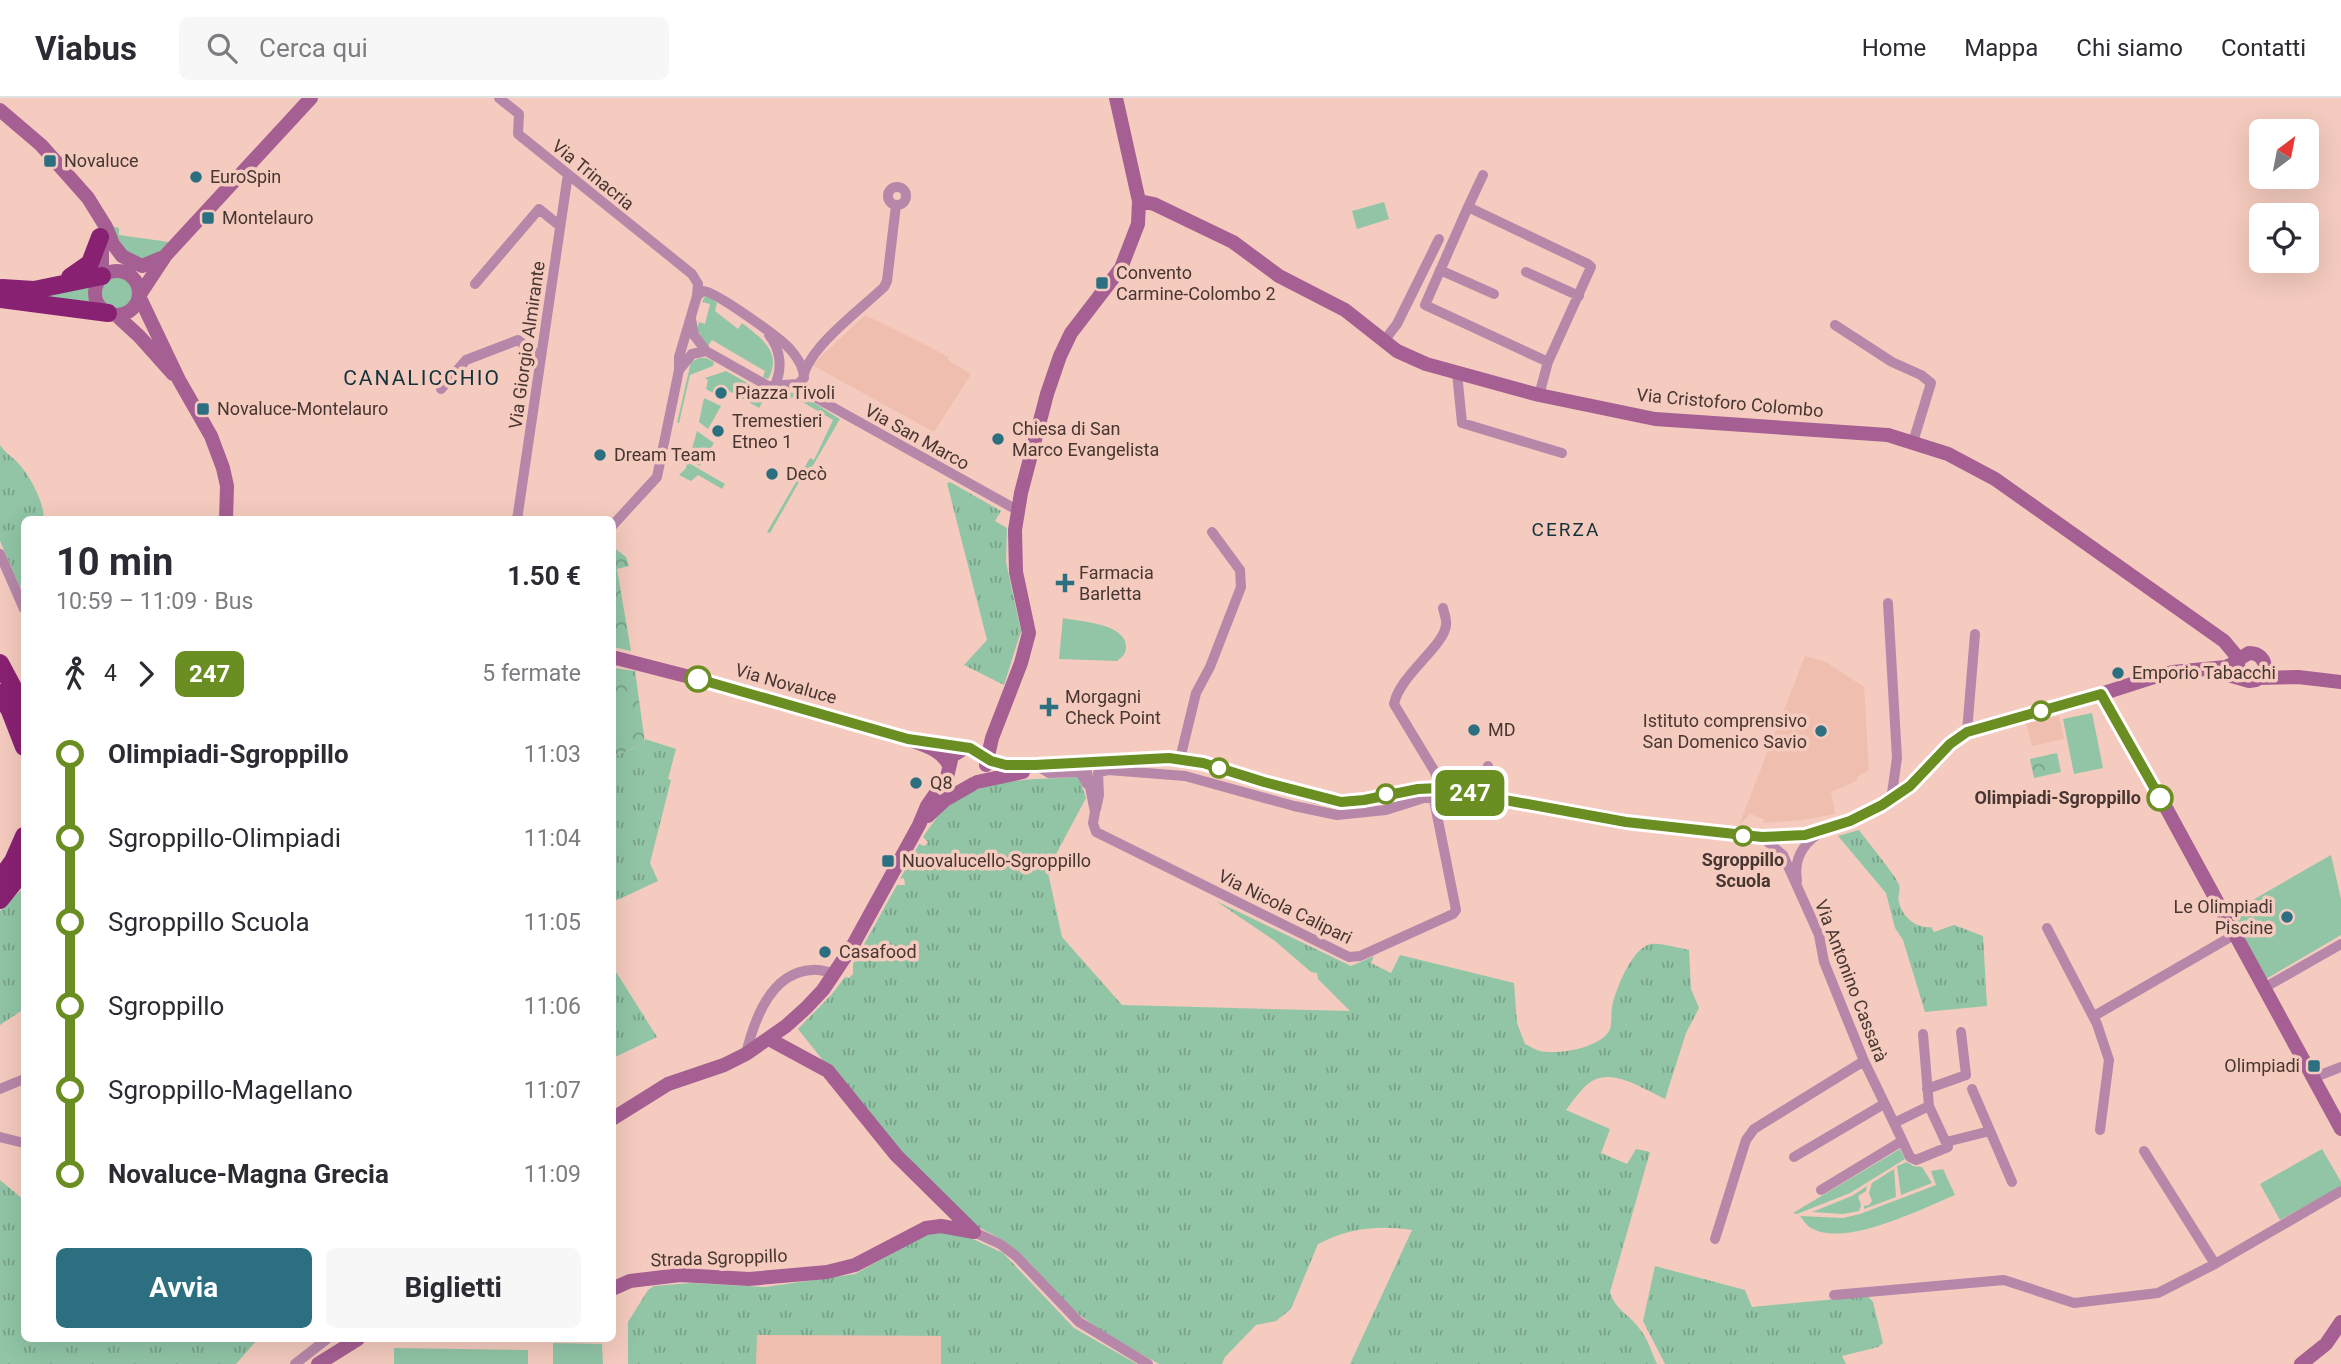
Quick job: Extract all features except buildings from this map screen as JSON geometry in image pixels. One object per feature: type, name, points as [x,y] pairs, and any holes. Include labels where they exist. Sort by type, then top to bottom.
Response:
[{"type":"highway","points":[[58,283],[90,263],[100,237]]},
{"type":"highway","points":[[0,288],[23,290],[102,276]]},
{"type":"highway","points":[[0,299],[112,314]]},
{"type":"highway","points":[[0,663],[21,702]]},
{"type":"highway","points":[[0,693],[21,739]]},
{"type":"highway","points":[[0,879],[13,861],[21,843]]},
{"type":"highway","points":[[0,900],[21,874]]},
{"type":"main road","points":[[112,314],[123,314],[133,308],[166,255],[311,98]]},
{"type":"main road","points":[[919,825],[945,800],[984,775],[985,760],[992,738],[1021,663],[1029,633],[1014,554],[1017,510],[1047,394],[1071,333],[1126,258],[1139,224],[1139,201],[1116,98]]},
{"type":"main road","points":[[0,110],[41,145],[88,198],[117,251],[142,266],[166,255]]},
{"type":"main road","name":"Via Cristoforo Colombo","points":[[1139,201],[1154,204],[1233,242],[1293,285],[1345,310],[1409,358],[1539,395],[1656,419],[1888,435],[1948,454],[1995,479],[2224,641]]},
{"type":"main road","points":[[95,211],[102,250],[102,276],[96,285],[95,296],[99,306],[139,336],[179,380]]},
{"type":"main road","points":[[102,276],[114,271],[127,273],[137,283],[139,296],[179,380],[211,436],[227,486],[226,516]]},
{"type":"main road","points":[[2224,641],[2258,655],[2278,669],[2298,677]]},
{"type":"main road","points":[[2224,641],[2239,660],[2237,670],[2242,678]]},
{"type":"main road","points":[[908,739],[975,749],[985,760],[1015,766],[1086,762],[1108,765],[1180,759],[1341,802],[1431,791],[1475,794],[1626,822],[1762,837],[1790,836],[1825,830],[1867,814],[1891,800],[1910,786],[1950,744],[1967,732],[2173,672],[2226,667],[2245,654],[2258,655],[2263,660],[2265,669],[2260,678]]},
{"type":"main road","name":"Via Novaluce","points":[[616,658],[908,739]]},
{"type":"main road","points":[[2209,670],[2253,681],[2260,678],[2298,677],[2341,682]]},
{"type":"main road","points":[[2101,694],[2341,1129]]},
{"type":"main road","points":[[616,1116],[668,1084],[724,1065],[746,1054],[806,1008],[823,990],[865,924],[927,806],[947,777],[952,756],[985,734],[1002,710]]},
{"type":"main road","points":[[992,738],[1002,755],[1015,766]]},
{"type":"main road","points":[[908,739],[936,751],[946,760],[952,776],[959,782],[975,783],[1058,764]]},
{"type":"main road","points":[[768,1039],[828,1071],[896,1155],[974,1232]]},
{"type":"main road","name":"Strada Sgroppillo","points":[[616,1287],[630,1281],[680,1275],[749,1279],[827,1272],[855,1265],[926,1228],[940,1226],[974,1232]]},
{"type":"main road","points":[[2301,1364],[2326,1345],[2341,1322]]},
{"type":"main road","points":[[318,1364],[353,1342]]},
{"type":"street","name":"Via Trinacria","points":[[499,98],[519,114],[518,134],[790,350]]},
{"type":"street","name":"Via Giorgio Almirante","points":[[518,516],[568,174]]},
{"type":"street","points":[[1483,175],[1424,305],[1548,362]]},
{"type":"street","points":[[691,319],[694,335],[706,351],[768,386],[801,387],[808,362],[820,347],[884,287],[896,205]]},
{"type":"street","points":[[1468,207],[1588,264],[1591,271],[1548,362],[1539,395]]},
{"type":"street","points":[[475,284],[539,209],[560,226]]},
{"type":"street","points":[[1384,341],[1397,324],[1439,239]]},
{"type":"street","points":[[616,522],[657,477],[679,370],[679,357],[697,296],[698,284],[685,268]]},
{"type":"street","points":[[1440,270],[1494,294]]},
{"type":"street","points":[[1525,272],[1579,296]]},
{"type":"street","points":[[697,296],[708,291],[723,299]]},
{"type":"street","points":[[1835,325],[1892,362],[1921,375],[1931,383],[1913,442]]},
{"type":"street","points":[[765,331],[776,346],[780,364],[774,387]]},
{"type":"street","points":[[441,389],[466,360],[518,341],[541,358]]},
{"type":"street","points":[[790,350],[806,354],[820,347]]},
{"type":"street","points":[[790,350],[804,374]]},
{"type":"street","points":[[679,370],[692,354],[706,351]]},
{"type":"street","points":[[1457,373],[1462,423],[1562,453]]},
{"type":"street","name":"Via San Marco","points":[[801,387],[907,450],[1017,510]]},
{"type":"street","points":[[1180,759],[1196,693],[1210,667],[1241,587],[1240,570],[1212,532]]},
{"type":"street","points":[[0,554],[21,602]]},
{"type":"street","points":[[1888,603],[1897,758],[1901,779],[1910,786]]},
{"type":"street","points":[[1095,812],[1099,795],[1098,773],[1108,765],[1185,775],[1294,806],[1337,815],[1386,810],[1431,791],[1435,772],[1394,704],[1405,682],[1441,639],[1447,624],[1443,608]]},
{"type":"street","points":[[1967,732],[1975,634]]},
{"type":"street","points":[[1891,800],[1897,758]]},
{"type":"street","name":"Via Nicola Calipari","points":[[1086,762],[1096,832],[1343,955],[1354,957],[1456,910],[1431,791]]},
{"type":"street","points":[[1475,794],[1488,766]]},
{"type":"street","points":[[1042,769],[1049,773],[1080,772],[1091,794]]},
{"type":"street","points":[[1798,888],[1796,871],[1800,854],[1810,840],[1825,830]]},
{"type":"street","points":[[1762,837],[1783,855],[1790,836]]},
{"type":"street","points":[[1790,836],[1800,854]]},
{"type":"street","name":"Via Antonino Cassarà","points":[[1783,855],[1819,935],[1824,962],[1864,1061],[1902,1141]]},
{"type":"street","points":[[2046,928],[2094,1016],[2109,1060],[2100,1130]]},
{"type":"street","points":[[2094,1016],[2234,935]]},
{"type":"street","points":[[2264,988],[2341,944]]},
{"type":"street","points":[[746,1054],[752,1024],[781,982],[810,970],[834,973]]},
{"type":"street","points":[[1927,1089],[1966,1074],[1961,1032]]},
{"type":"street","points":[[1821,1190],[1902,1141],[1910,1157],[1916,1160],[1948,1147],[1929,1106],[1923,1034]]},
{"type":"street","points":[[1714,1239],[1745,1140],[1754,1129],[1864,1061]]},
{"type":"street","points":[[2313,1078],[2341,1067]]},
{"type":"street","points":[[0,1089],[21,1080]]},
{"type":"street","points":[[1972,1089],[2012,1182]]},
{"type":"street","points":[[1794,1157],[1884,1104]]},
{"type":"street","points":[[1894,1124],[1929,1106]]},
{"type":"street","points":[[1946,1142],[1990,1131]]},
{"type":"street","points":[[0,1138],[21,1142]]},
{"type":"street","points":[[2144,1151],[2215,1264]]},
{"type":"street","points":[[1834,1295],[2004,1280],[2074,1303],[2158,1293],[2215,1264],[2341,1191]]},
{"type":"street","name":"Strada Sgroppillo","points":[[974,1232],[1000,1244],[1016,1256],[1079,1322],[1148,1364]]},
{"type":"street","points":[[295,1364],[323,1342]]},
{"type":"shaded area","points":[[865,315],[948,357],[948,360],[971,374],[934,432],[812,365]]},
{"type":"shaded area","name":"Istituto comprensivo San Domenico Savio","points":[[1805,656],[1826,662],[1864,687],[1869,770],[1857,777],[1858,780],[1831,792],[1835,814],[1763,823],[1764,819],[1750,814],[1739,825]]},
{"type":"shaded area","points":[[2059,716],[2064,739],[2032,746],[2026,723]]},
{"type":"shaded area","points":[[756,1335],[941,1336],[941,1364],[756,1364]]},
{"type":"green space","points":[[1384,202],[1389,219],[1357,229],[1352,211]]},
{"type":"green space","points":[[111,226],[119,228],[119,235],[169,242],[157,255],[144,261],[127,254]]},
{"type":"green space","points":[[118,277],[129,282],[134,293],[129,304],[118,309],[107,304],[102,293],[107,282]]},
{"type":"green space","points":[[91,283],[89,293],[92,304],[17,295]]},
{"type":"green space","points":[[709,295],[717,303],[715,311],[738,329],[742,323],[768,346],[773,361],[768,379],[763,377],[765,371],[712,340],[706,345],[697,329],[699,322],[705,324],[710,304],[702,302],[705,296]]},
{"type":"green space","points":[[699,358],[714,362],[713,366],[690,375],[677,423],[691,362]]},
{"type":"green space","points":[[726,371],[767,394],[759,408],[729,391],[724,399],[706,389],[708,380],[705,378]]},
{"type":"green space","points":[[786,392],[806,398],[840,419],[770,533],[767,532],[810,458],[814,460],[833,420],[794,397],[786,399]]},
{"type":"green space","points":[[704,398],[721,406],[708,429],[699,422]]},
{"type":"green space","points":[[697,431],[714,443],[700,466],[689,459]]},
{"type":"green space","points":[[0,445],[28,476],[36,490],[43,516],[21,516],[20,587],[0,541]]},
{"type":"green space","points":[[687,462],[725,484],[722,489],[698,475],[691,481],[679,475],[686,468]]},
{"type":"green space","points":[[950,482],[1001,511],[995,521],[1007,528],[1006,562],[1021,631],[1004,685],[964,665],[987,640],[947,483]]},
{"type":"green space","points":[[616,549],[626,557],[629,566],[617,569],[631,651],[616,648]]},
{"type":"green space","points":[[1063,618],[1101,625],[1119,633],[1126,647],[1122,657],[1117,661],[1059,659]]},
{"type":"green space","points":[[616,668],[635,671],[645,743],[616,756]]},
{"type":"green space","points":[[616,695],[633,698],[625,738],[616,736]]},
{"type":"green space","points":[[2092,713],[2103,768],[2074,774],[2063,719]]},
{"type":"green space","points":[[645,739],[676,749],[650,863],[658,881],[616,901],[616,756],[645,743]]},
{"type":"green space","points":[[2057,753],[2061,772],[2034,778],[2030,759]]},
{"type":"green space","points":[[1079,777],[1086,798],[1048,869],[1049,877],[1062,937],[1122,1005],[1350,1011],[1318,979],[1317,973],[1311,972],[1275,941],[1216,901],[1351,966],[1374,956],[1371,963],[1391,973],[1400,955],[1514,983],[1517,1023],[1525,1044],[1548,1052],[1579,1049],[1605,1036],[1610,1029],[1612,1007],[1621,981],[1631,961],[1644,947],[1655,944],[1689,950],[1691,989],[1699,1008],[1686,1033],[1665,1099],[1629,1082],[1610,1077],[1601,1078],[1585,1087],[1566,1110],[1610,1129],[1601,1153],[1627,1164],[1636,1149],[1650,1152],[1610,1292],[1619,1308],[1642,1332],[1657,1364],[1350,1364],[1412,1230],[1387,1228],[1353,1231],[1318,1244],[1291,1309],[1276,1321],[1256,1325],[1225,1357],[1222,1364],[1159,1364],[1102,1332],[1068,1306],[1029,1262],[1003,1240],[976,1226],[883,1136],[798,1029],[845,977],[849,978],[853,974],[853,964],[897,885],[905,885],[904,878],[900,879],[919,844],[925,846],[928,842],[923,837],[947,807],[961,797],[993,785]]},
{"type":"green space","points":[[1859,830],[1897,881],[1903,913],[1911,921],[1931,927],[1934,932],[1954,925],[1983,936],[1987,1006],[1925,1012],[1903,940],[1895,928],[1886,893],[1838,836]]},
{"type":"green space","name":"Le Olimpiadi Piscine","points":[[2331,855],[2341,899],[2341,935],[2266,979],[2230,913]]},
{"type":"green space","points":[[21,890],[21,1011],[0,1025],[0,911]]},
{"type":"green space","points":[[616,972],[657,1037],[616,1056]]},
{"type":"green space","points":[[1900,1149],[1905,1159],[1850,1193],[1797,1214],[1793,1213]]},
{"type":"green space","points":[[2322,1149],[2341,1186],[2280,1220],[2260,1184]]},
{"type":"green space","points":[[1907,1162],[1922,1167],[1932,1183],[1901,1195],[1897,1166]]},
{"type":"green space","points":[[1894,1169],[1896,1197],[1864,1209],[1864,1206],[1872,1201],[1869,1193],[1872,1183]]},
{"type":"green space","points":[[1943,1169],[1955,1195],[1883,1224],[1863,1230],[1826,1233],[1810,1227],[1800,1216],[1843,1218],[1860,1214],[1936,1185],[1931,1171]]},
{"type":"green space","points":[[0,1180],[21,1198],[21,1342],[255,1342],[236,1364],[0,1364]]},
{"type":"green space","points":[[1867,1186],[1866,1191],[1858,1196],[1861,1205],[1859,1211],[1843,1214],[1812,1212],[1852,1196]]},
{"type":"green space","points":[[932,1231],[962,1234],[1003,1253],[1074,1328],[1137,1364],[941,1364],[941,1336],[757,1335],[756,1364],[628,1364],[628,1322],[648,1290],[654,1286],[691,1283],[765,1287],[855,1274]]},
{"type":"green space","points":[[1655,1266],[1745,1290],[1752,1307],[1868,1296],[1873,1302],[1883,1343],[1878,1347],[1842,1356],[1846,1364],[1665,1364],[1643,1321]]},
{"type":"green space","points":[[553,1343],[602,1344],[603,1364],[553,1364]]},
{"type":"green space","points":[[394,1348],[528,1350],[528,1364],[394,1364]]},
{"type":"bus line","name":"247","points":[[698,679],[908,739],[975,749],[991,761],[1006,765],[1180,759],[1341,802],[1439,788],[1626,822],[1762,837],[1805,835],[1867,814],[1910,786],[1963,734],[1996,722],[2101,694],[2160,798]]},
{"type":"place","name":"Novaluce","points":[[50,161]]},
{"type":"place","name":"EuroSpin","points":[[196,177]]},
{"type":"place","name":"Montelauro","points":[[208,218]]},
{"type":"place","name":"Convento Carmine-Colombo 2","points":[[1102,283]]},
{"type":"place","name":"Piazza Tivoli","points":[[721,393]]},
{"type":"place","name":"Novaluce-Montelauro","points":[[203,409]]},
{"type":"place","name":"Tremestieri Etneo 1","points":[[718,431]]},
{"type":"place","name":"Chiesa di San Marco Evangelista","points":[[998,439]]},
{"type":"place","name":"Dream Team","points":[[600,455]]},
{"type":"place","name":"Decò","points":[[772,474]]},
{"type":"place","name":"Farmacia Barletta","points":[[1065,583]]},
{"type":"place","name":"Emporio Tabacchi","points":[[2118,673]]},
{"type":"place","name":"Morgagni Check Point","points":[[1049,707]]},
{"type":"place","name":"MD","points":[[1474,730]]},
{"type":"place","name":"Istituto comprensivo San Domenico Savio","points":[[1821,731]]},
{"type":"place","name":"Q8","points":[[916,783]]},
{"type":"place","name":"Olimpiadi-Sgroppillo","points":[[2160,798]]},
{"type":"place","name":"Sgroppillo Scuola","points":[[1743,836]]},
{"type":"place","name":"Nuovalucello-Sgroppillo","points":[[888,861]]},
{"type":"place","name":"Le Olimpiadi Piscine","points":[[2287,917]]},
{"type":"place","name":"Casafood","points":[[825,952]]},
{"type":"place","name":"Olimpiadi","points":[[2314,1066]]},
{"type":"district","name":"CANALICCHIO","points":[[422,378]]},
{"type":"district","name":"CERZA","points":[[1566,529]]}]
